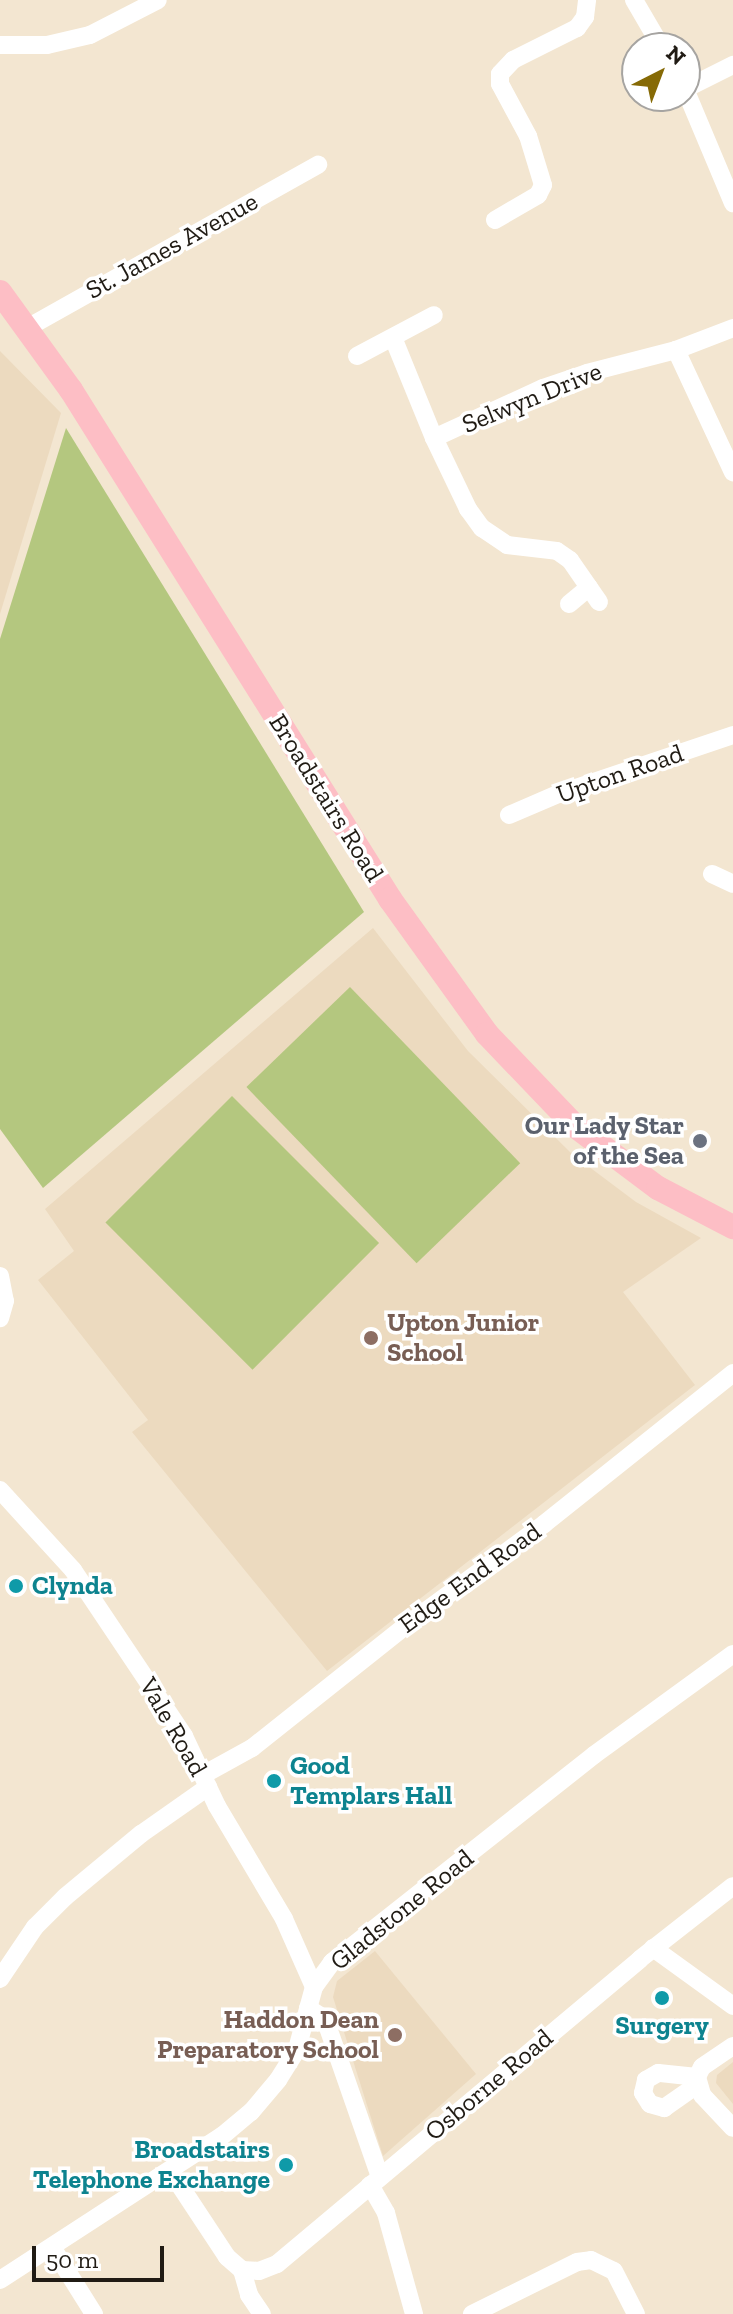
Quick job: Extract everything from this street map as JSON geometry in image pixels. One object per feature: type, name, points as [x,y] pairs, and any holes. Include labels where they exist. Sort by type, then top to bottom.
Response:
[{"type":"main road","name":"Broadstairs Road","points":[[0,292],[156,523],[390,899],[487,1034],[575,1126],[658,1188],[733,1227]]},
{"type":"street","points":[[0,45],[47,45],[90,35],[158,0]]},
{"type":"street","points":[[495,220],[538,195],[543,185],[535,132],[500,84],[500,74],[513,60],[577,28],[585,17],[587,0]]},
{"type":"street","points":[[634,0],[653,32]]},
{"type":"street","points":[[701,81],[733,65]]},
{"type":"street","points":[[695,112],[733,203]]},
{"type":"street","name":"St. James Avenue","points":[[27,328],[319,167]]},
{"type":"street","points":[[357,356],[394,340],[434,315]]},
{"type":"street","name":"Selwyn Drive","points":[[434,438],[543,388],[676,350],[733,328]]},
{"type":"street","name":"Selwyn Drive","points":[[394,340],[434,438],[468,509],[482,528],[507,545],[557,551],[570,560],[594,594],[569,604]]},
{"type":"street","points":[[676,350],[733,472]]},
{"type":"street","name":"Upton Road","points":[[509,815],[558,794],[733,735]]},
{"type":"street","points":[[712,874],[733,884]]},
{"type":"street","points":[[0,1276],[5,1301],[0,1318]]},
{"type":"street","name":"Edge End Road","points":[[0,1979],[35,1927],[65,1897],[205,1781],[252,1748],[733,1373]]},
{"type":"street","name":"Vale Road","points":[[0,1490],[73,1570],[184,1736],[205,1781],[284,1919],[314,1987]]},
{"type":"street","name":"Gladstone Road","points":[[0,2280],[171,2172],[241,2120],[278,2080],[297,2049],[314,1987],[332,1962],[594,1755],[733,1654]]},
{"type":"street","name":"Osborne Road","points":[[242,2270],[259,2271],[277,2264],[653,1948],[733,1886]]},
{"type":"street","points":[[653,1948],[733,2006]]},
{"type":"street","points":[[308,2008],[325,2019],[414,2314]]},
{"type":"street","points":[[733,2046],[702,2067],[697,2081],[702,2095],[733,2128]]},
{"type":"street","points":[[171,2172],[227,2257],[242,2270],[249,2295],[262,2314]]},
{"type":"street","points":[[52,2247],[94,2314]]},
{"type":"street","points":[[472,2314],[577,2262],[591,2260],[614,2271],[636,2314]]},
{"type":"shaded area","points":[[0,351],[61,413],[0,614]]},
{"type":"shaded area","name":"Upton Junior School","points":[[373,928],[468,1051],[572,1154],[636,1202],[701,1238],[623,1292],[695,1385],[327,1671],[132,1432],[148,1420],[38,1280],[74,1251],[45,1209]]},
{"type":"shaded area","name":"Haddon Dean Preparatory School","points":[[375,1951],[476,2074],[383,2156],[333,1997],[337,1981]]},
{"type":"shaded area","points":[[733,2062],[733,2104],[716,2083],[717,2075]]},
{"type":"green space","points":[[66,428],[364,912],[43,1188],[0,1129],[0,639]]},
{"type":"green space","points":[[350,987],[520,1163],[417,1263],[246,1087]]},
{"type":"green space","points":[[232,1096],[379,1243],[253,1370],[105,1223]]},
{"type":"place","name":"Our Lady Star of the Sea","points":[[700,1141]]},
{"type":"place","name":"Upton Junior School","points":[[371,1338]]},
{"type":"place","name":"Clynda","points":[[16,1586]]},
{"type":"place","name":"Good Templars Hall","points":[[274,1781]]},
{"type":"place","name":"Surgery","points":[[662,1998]]},
{"type":"place","name":"Haddon Dean Preparatory School","points":[[395,2035]]},
{"type":"place","name":"Broadstairs Telephone Exchange","points":[[286,2165]]}]
